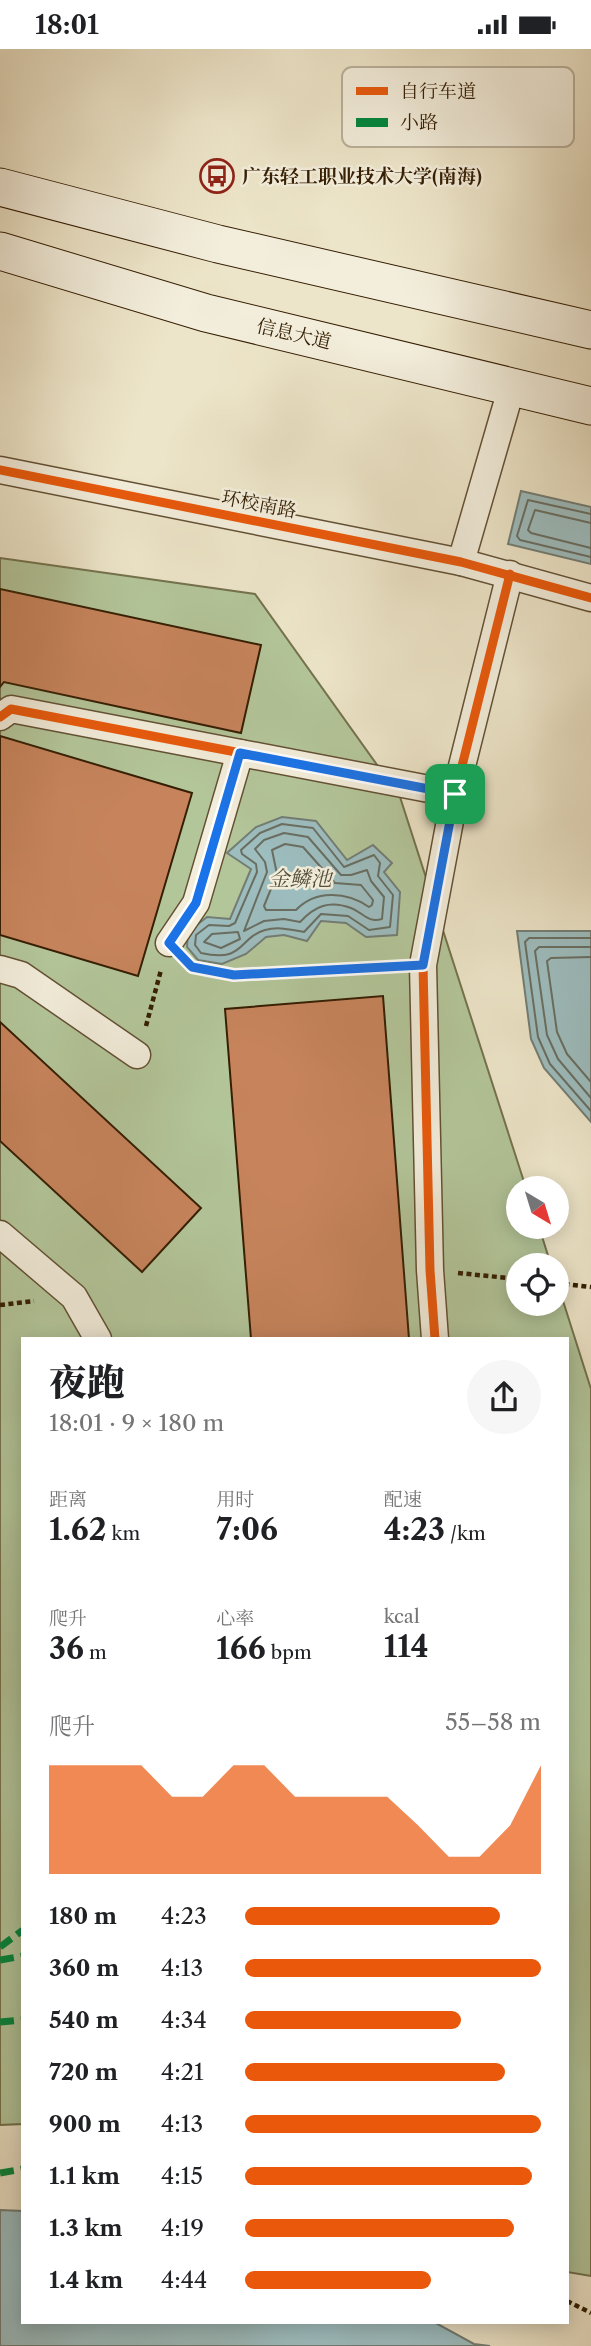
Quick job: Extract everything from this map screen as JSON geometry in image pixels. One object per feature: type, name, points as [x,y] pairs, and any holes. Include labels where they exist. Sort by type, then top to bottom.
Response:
[{"type":"main road","points":[[0,187],[218,244],[591,330]]},
{"type":"main road","name":"信息大道","points":[[0,251],[206,313],[591,406]]},
{"type":"street","points":[[461,562],[512,386]]},
{"type":"street","name":"环校南路","points":[[1,472],[461,562],[591,598]]},
{"type":"street","points":[[435,1337],[430,1270],[423,965],[455,794],[510,574]]},
{"type":"street","points":[[0,717],[11,709],[455,794]]},
{"type":"street","points":[[169,943],[196,903],[240,753]]},
{"type":"street","points":[[0,969],[21,975],[137,1055]]},
{"type":"street","points":[[0,1234],[74,1297],[98,1337]]},
{"type":"path","points":[[169,943],[192,967],[234,975],[423,965]]},
{"type":"path","points":[[137,1055],[169,943]]},
{"type":"path","points":[[430,1270],[506,1278]]},
{"type":"path","points":[[569,1284],[591,1287]]},
{"type":"path","points":[[569,2302],[591,2313]]},
{"type":"green space","points":[[0,558],[255,594],[400,797],[522,1176],[506,1176],[506,1239],[543,1239],[547,1253],[506,1253],[506,1316],[568,1316],[591,1389],[591,2276],[569,2272],[569,1337],[21,1337],[21,2124],[0,2125]]},
{"type":"water","points":[[521,491],[591,507],[591,564],[508,544]]},
{"type":"water","name":"金鳞池","points":[[282,817],[316,821],[347,860],[373,845],[392,863],[384,872],[400,892],[397,935],[366,937],[346,923],[321,921],[307,941],[284,935],[266,937],[246,954],[222,964],[198,960],[187,947],[188,932],[207,917],[230,919],[251,869],[227,853],[256,827]]},
{"type":"water","points":[[517,931],[591,931],[591,1122],[544,1068],[531,1039]]},
{"type":"water","points":[[0,2210],[21,2211],[21,2324],[438,2324],[474,2344],[490,2346],[0,2346]]},
{"type":"building","points":[[0,589],[261,645],[241,733],[4,682],[0,687]]},
{"type":"building","points":[[0,736],[192,793],[138,976],[0,935]]},
{"type":"building","points":[[383,996],[409,1337],[251,1337],[225,1009]]},
{"type":"building","points":[[0,1022],[201,1208],[142,1272],[0,1141]]},
{"type":"marked path","points":[[0,1947],[21,1931]]},
{"type":"marked path","points":[[0,1960],[21,1956]]},
{"type":"marked path","points":[[0,2022],[21,2020]]},
{"type":"marked path","points":[[0,2173],[21,2169]]},
{"type":"cycle path","points":[[0,470],[461,562],[591,598]]},
{"type":"cycle path","points":[[435,1337],[430,1270],[423,965],[455,794],[510,574]]},
{"type":"cycle path","points":[[0,717],[11,709],[455,794]]},
{"type":"place","name":"广东轻工职业技术大学(南海)","points":[[217,176]]},
{"type":"route","points":[[240,753],[455,794],[423,965],[234,975],[192,967],[169,943],[196,903],[240,753]]}]
